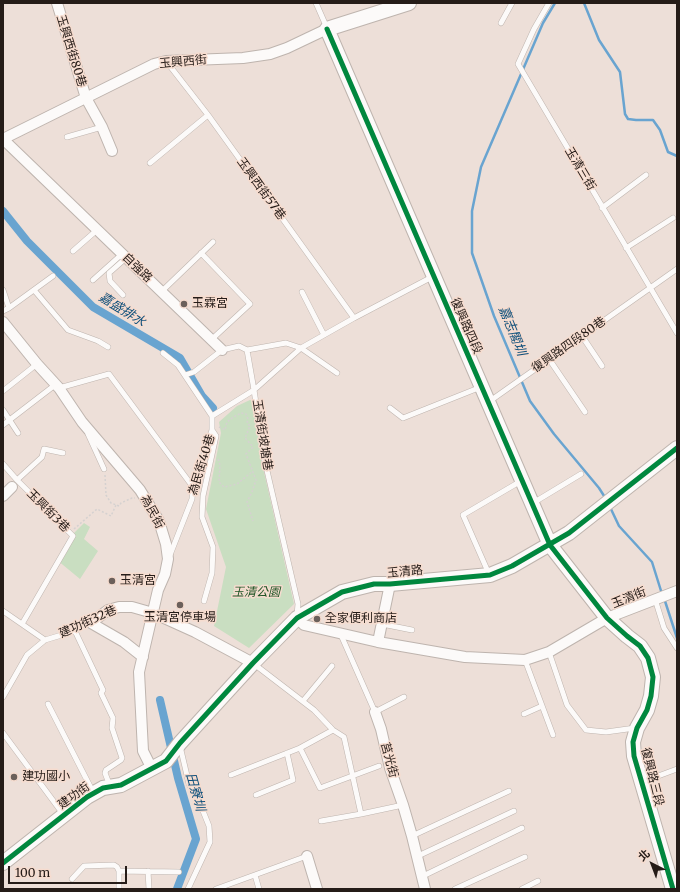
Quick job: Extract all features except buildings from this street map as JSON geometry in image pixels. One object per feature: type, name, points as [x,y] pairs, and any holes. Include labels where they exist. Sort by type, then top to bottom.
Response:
[{"type":"street","name":"玉興西街80巷","points":[[57,3],[86,98],[102,127],[112,151]]},
{"type":"street","points":[[327,29],[409,3]]},
{"type":"street","name":"玉興西街","points":[[3,139],[154,64],[166,61],[243,58],[270,54],[287,48],[327,29]]},
{"type":"street","name":"復興路四段","points":[[327,29],[550,545],[607,618]]},
{"type":"street","name":"自強路","points":[[3,139],[222,350]]},
{"type":"street","name":"為民街","points":[[3,322],[57,387],[82,422],[140,490],[159,521],[166,544],[168,559],[165,574],[158,590],[139,672],[143,751],[152,769]]},
{"type":"street","name":"玉清路","points":[[166,761],[180,743],[253,663],[297,618],[342,592],[374,584],[390,584],[490,574],[512,566],[569,533],[675,452]]},
{"type":"street","points":[[3,496],[14,484]]},
{"type":"street","points":[[378,642],[390,584]]},
{"type":"street","name":"玉清街","points":[[297,618],[304,625],[341,635],[378,642],[465,657],[525,660],[549,652],[607,618],[677,591]]},
{"type":"street","name":"建功街32巷","points":[[91,623],[108,610],[132,607],[153,613],[195,632],[253,663]]},
{"type":"street","name":"復興路三段","points":[[607,618],[640,646],[648,658],[653,677],[651,696],[647,710],[637,728],[633,742],[634,756],[673,889]]},
{"type":"street","points":[[91,623],[124,642],[143,657]]},
{"type":"street","name":"莒光街","points":[[375,712],[381,729],[390,768],[403,804],[418,856],[425,889]]},
{"type":"street","name":"建功街","points":[[3,863],[87,797],[103,788],[121,785],[166,761]]},
{"type":"street","points":[[307,856],[317,889]]},
{"type":"lane","points":[[316,3],[327,29]]},
{"type":"lane","points":[[501,23],[512,3]]},
{"type":"lane","name":"玉清三街","points":[[549,3],[534,29],[518,64],[677,333]]},
{"type":"lane","name":"玉興西街57巷","points":[[166,61],[208,115],[354,318]]},
{"type":"lane","points":[[150,162],[208,115]]},
{"type":"lane","points":[[67,137],[102,127]]},
{"type":"lane","points":[[602,208],[646,175]]},
{"type":"lane","points":[[626,248],[673,218]]},
{"type":"lane","points":[[73,250],[97,230]]},
{"type":"lane","points":[[161,292],[213,242]]},
{"type":"lane","points":[[201,253],[250,304],[211,340]]},
{"type":"lane","points":[[92,280],[124,256]]},
{"type":"lane","points":[[123,295],[110,281],[109,273],[124,256]]},
{"type":"lane","name":"復興路四段80巷","points":[[488,402],[677,269]]},
{"type":"lane","points":[[3,311],[54,276]]},
{"type":"lane","name":"玉清街坡塘巷","points":[[297,618],[298,604],[265,462],[254,390],[301,348],[354,318],[434,277]]},
{"type":"lane","points":[[3,290],[9,308]]},
{"type":"lane","points":[[34,290],[68,330],[98,341],[108,347]]},
{"type":"lane","points":[[302,292],[324,335]]},
{"type":"lane","points":[[582,336],[602,366]]},
{"type":"lane","points":[[185,375],[194,372],[222,350],[239,346],[247,350],[286,343],[301,348],[337,373]]},
{"type":"lane","points":[[163,353],[178,365],[212,416],[254,390],[247,350]]},
{"type":"lane","points":[[549,359],[585,412]]},
{"type":"lane","points":[[3,391],[37,364]]},
{"type":"lane","points":[[3,425],[57,387],[109,374],[193,487]]},
{"type":"lane","points":[[390,408],[403,418],[481,387]]},
{"type":"lane","points":[[3,410],[18,433]]},
{"type":"lane","name":"為民街40巷","points":[[168,559],[192,499],[193,487],[212,430],[212,416]]},
{"type":"lane","points":[[82,422],[104,469]]},
{"type":"lane","points":[[204,601],[212,573],[212,547],[202,517],[203,496],[216,436],[212,430]]},
{"type":"lane","points":[[14,484],[42,457],[44,449],[62,453]]},
{"type":"lane","name":"玉興街3巷","points":[[3,464],[14,484],[72,536],[22,624]]},
{"type":"lane","points":[[532,503],[581,474]]},
{"type":"lane","points":[[490,574],[463,515],[522,480]]},
{"type":"lane","points":[[655,599],[664,628],[677,648]]},
{"type":"lane","points":[[3,610],[45,640]]},
{"type":"lane","name":"建功街32巷","points":[[3,697],[27,655],[45,640],[75,630],[80,625],[91,623]]},
{"type":"lane","points":[[382,624],[412,630]]},
{"type":"lane","points":[[75,630],[103,690],[101,693],[113,718],[112,728],[122,758],[105,772],[111,787]]},
{"type":"lane","name":"莒光街","points":[[341,635],[375,712]]},
{"type":"lane","points":[[549,652],[567,706],[586,730],[606,732],[637,728]]},
{"type":"lane","points":[[525,660],[553,735]]},
{"type":"lane","points":[[253,663],[314,710],[333,730],[344,737],[362,814]]},
{"type":"lane","points":[[302,701],[332,666]]},
{"type":"lane","points":[[375,712],[404,697]]},
{"type":"lane","points":[[48,704],[94,793]]},
{"type":"lane","points":[[524,714],[542,706]]},
{"type":"lane","points":[[231,774],[300,748],[333,730]]},
{"type":"lane","points":[[3,733],[64,815]]},
{"type":"lane","points":[[180,743],[190,784],[198,796],[209,826],[210,842],[188,889]]},
{"type":"lane","points":[[300,748],[320,788],[379,766]]},
{"type":"lane","points":[[256,795],[294,780],[287,753]]},
{"type":"lane","points":[[641,782],[677,769]]},
{"type":"lane","points":[[412,836],[509,791]]},
{"type":"lane","points":[[321,821],[362,814],[403,804]]},
{"type":"lane","points":[[418,856],[514,811]]},
{"type":"lane","points":[[423,876],[522,828]]},
{"type":"lane","points":[[216,889],[307,856]]},
{"type":"lane","points":[[455,889],[525,857]]},
{"type":"lane","points":[[72,879],[84,866],[114,865],[119,871],[119,889]]},
{"type":"lane","points":[[119,871],[179,872]]},
{"type":"lane","points":[[148,872],[149,889]]},
{"type":"lane","points":[[255,875],[259,889]]},
{"type":"lane","points":[[522,889],[538,881]]},
{"type":"path","points":[[212,423],[225,430],[228,422],[232,418],[241,413],[246,414],[248,419],[247,423],[250,426],[245,438],[253,447],[246,454],[256,480],[247,502],[252,521]]},
{"type":"path","points":[[218,459],[220,465],[219,482],[224,488],[237,484],[253,471]]},
{"type":"path","points":[[104,469],[106,495],[111,503],[119,506],[132,498]]},
{"type":"path","points":[[69,533],[81,521],[97,509],[111,516],[116,505]]},
{"type":"green space","name":"玉清公園","points":[[250,400],[255,402],[261,459],[294,604],[249,648],[214,626],[226,567],[206,509],[221,433],[219,422],[237,406]]},
{"type":"green space","points":[[84,523],[90,527],[84,539],[98,551],[80,579],[57,560],[71,536]]},
{"type":"waterway","name":"嘉志閣圳","points":[[555,3],[543,23],[481,167],[472,211],[472,253],[494,316],[530,401],[554,434],[599,488],[606,499]]},
{"type":"waterway","points":[[584,3],[599,40],[620,72],[625,114],[628,119],[653,120],[660,130],[668,152],[677,156]]},
{"type":"waterway","name":"嘉盛排水","points":[[3,211],[27,241],[93,307],[180,358],[202,396],[213,408]]},
{"type":"waterway","name":"嘉志閣圳","points":[[610,507],[619,526],[652,562],[662,594]]},
{"type":"waterway","name":"嘉志閣圳","points":[[664,598],[677,638]]},
{"type":"waterway","name":"田寮圳","points":[[160,700],[178,778],[196,839],[177,889]]},
{"type":"cycle path","points":[[327,29],[550,545],[607,618],[640,646],[648,658],[653,677],[651,696],[647,710],[637,728],[633,742],[634,756],[673,889]]},
{"type":"cycle path","points":[[3,863],[87,797],[103,788],[121,785],[166,761],[180,743],[253,663],[297,618],[342,592],[374,584],[390,584],[490,575],[512,566],[569,533],[677,448]]},
{"type":"place","name":"玉霖宮","points":[[184,304]]},
{"type":"place","name":"玉清宮","points":[[112,581]]},
{"type":"place","name":"玉清宮停車場","points":[[180,605]]},
{"type":"place","name":"全家便利商店","points":[[317,619]]},
{"type":"place","name":"建功國小","points":[[14,777]]}]
